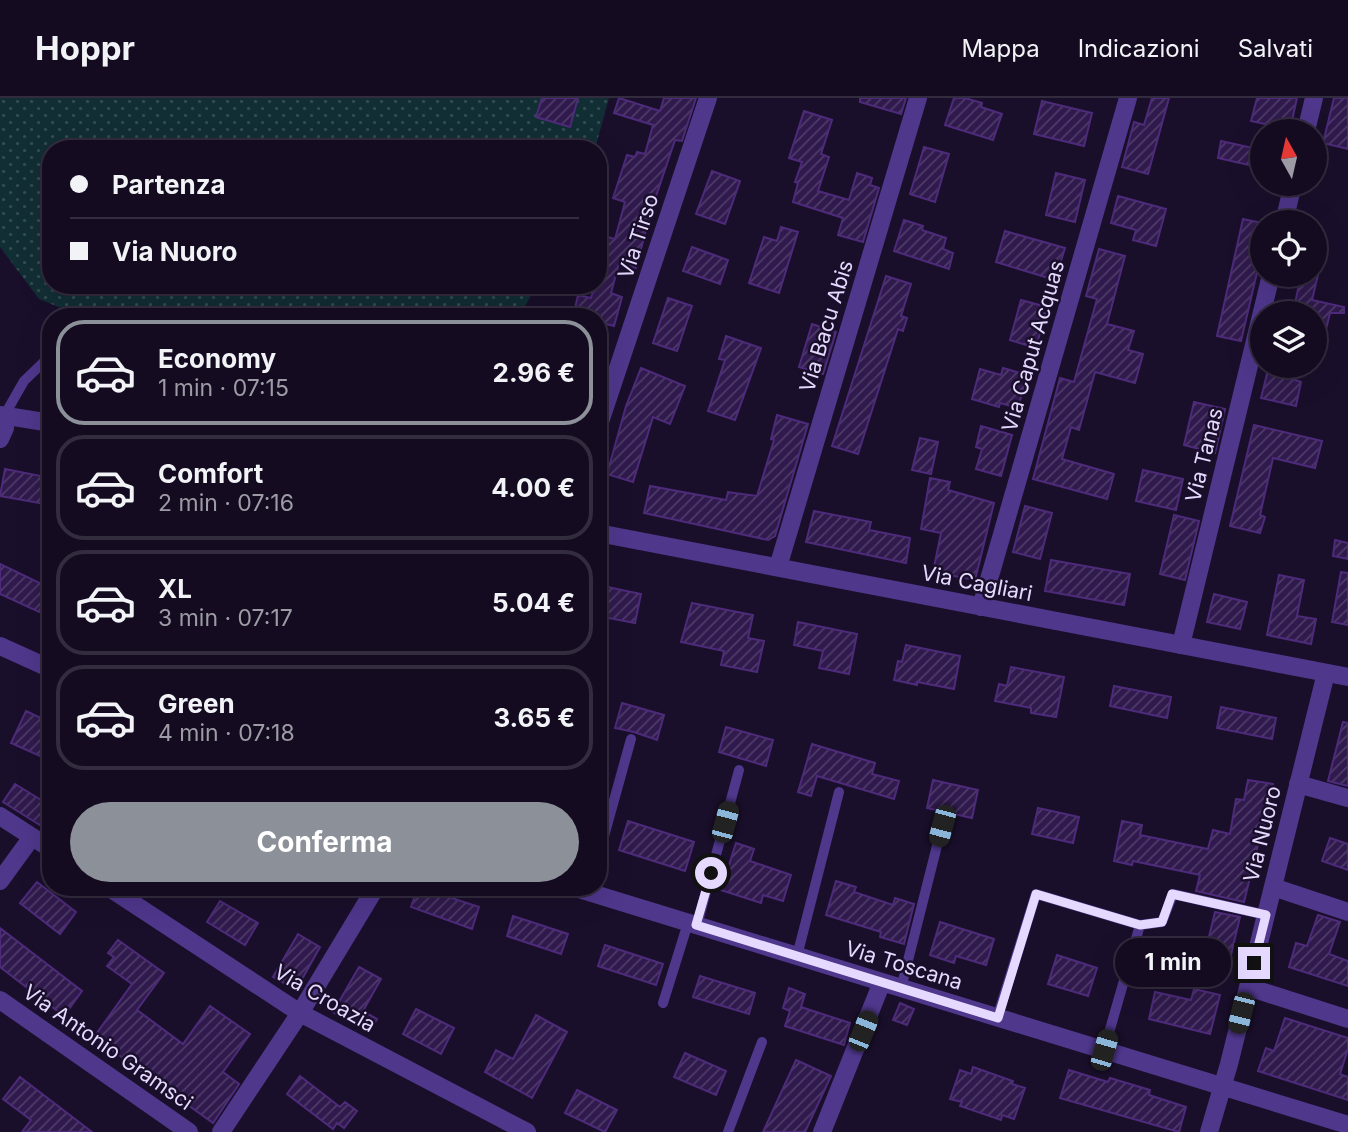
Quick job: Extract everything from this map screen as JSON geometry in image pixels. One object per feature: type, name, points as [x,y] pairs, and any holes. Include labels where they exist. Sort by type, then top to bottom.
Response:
[{"type":"street","name":"Via Tirso","points":[[607,401],[708,98]]},
{"type":"street","name":"Via Bacu Abis","points":[[778,567],[918,98]]},
{"type":"street","name":"Via Caput Acquas","points":[[981,607],[1128,98]]},
{"type":"street","points":[[1309,119],[1314,98]]},
{"type":"street","name":"Via Tanas","points":[[1181,645],[1268,287]]},
{"type":"street","points":[[0,439],[5,428],[2,415],[42,422]]},
{"type":"street","name":"Via Cagliari","points":[[607,535],[1348,677]]},
{"type":"street","points":[[0,646],[42,660]]},
{"type":"street","name":"Via Nuoro","points":[[1209,1132],[1223,1087],[1325,673]]},
{"type":"street","points":[[1298,784],[1348,798]]},
{"type":"street","points":[[0,816],[42,843]]},
{"type":"street","points":[[0,881],[32,837]]},
{"type":"street","points":[[1273,887],[1348,912]]},
{"type":"street","name":"Via Croazia","points":[[122,896],[300,1013],[527,1132]]},
{"type":"street","points":[[221,1132],[300,1013],[371,896]]},
{"type":"street","name":"Via Toscana","points":[[606,896],[1223,1087]]},
{"type":"street","points":[[822,1132],[882,982]]},
{"type":"street","points":[[1248,988],[1348,1019]]},
{"type":"street","name":"Via Antonio Gramsci","points":[[0,1000],[189,1132]]},
{"type":"street","points":[[1223,1087],[1348,1125]]},
{"type":"lane","points":[[2,415],[24,381],[42,364]]},
{"type":"lane","points":[[607,826],[631,739]]},
{"type":"lane","points":[[663,1003],[692,924],[739,770]]},
{"type":"lane","points":[[797,956],[839,792]]},
{"type":"lane","points":[[901,988],[942,826]]},
{"type":"lane","points":[[998,1018],[1036,894],[1140,925],[1162,922],[1172,894],[1266,915]]},
{"type":"lane","points":[[1104,1050],[1140,925]]},
{"type":"lane","points":[[728,1132],[762,1042]]},
{"type":"green space","points":[[0,98],[609,98],[597,140],[42,140],[42,294],[532,294],[524,308],[61,308],[39,299],[0,247]]},
{"type":"building","points":[[542,98],[578,98],[570,127],[536,117]]},
{"type":"building","points":[[619,98],[660,111],[664,98],[696,98],[682,141],[675,140],[651,211],[636,268],[619,263],[611,293],[622,297],[614,326],[607,324],[607,308],[575,308],[578,295],[591,298],[592,294],[607,294],[607,237],[615,239],[625,202],[613,198],[627,155],[635,157],[637,152],[645,154],[653,125],[614,113]]},
{"type":"building","points":[[860,98],[906,98],[901,114],[860,102]]},
{"type":"building","points":[[954,98],[982,103],[981,107],[1002,114],[993,140],[945,125]]},
{"type":"building","points":[[1152,98],[1169,98],[1148,174],[1122,167],[1134,122],[1144,125]]},
{"type":"building","points":[[1257,98],[1297,98],[1292,119],[1252,119]]},
{"type":"building","points":[[1334,98],[1348,98],[1348,149],[1327,144],[1327,127]]},
{"type":"building","points":[[1042,101],[1092,113],[1084,146],[1034,134]]},
{"type":"building","points":[[804,111],[832,120],[821,154],[829,157],[818,191],[849,200],[857,173],[872,178],[870,185],[879,188],[863,242],[838,235],[843,218],[793,202],[798,183],[795,182],[802,162],[789,158]]},
{"type":"building","points":[[1221,141],[1250,147],[1250,165],[1218,158]]},
{"type":"building","points":[[924,147],[949,154],[935,202],[910,194]]},
{"type":"building","points":[[712,171],[740,181],[725,224],[696,214]]},
{"type":"building","points":[[1056,173],[1085,180],[1075,222],[1046,215]]},
{"type":"building","points":[[1118,196],[1166,209],[1156,246],[1133,240],[1136,230],[1111,223]]},
{"type":"building","points":[[1243,219],[1250,220],[1250,287],[1254,287],[1241,341],[1217,336]]},
{"type":"building","points":[[904,220],[923,226],[922,230],[946,238],[943,249],[953,253],[949,269],[894,251]]},
{"type":"building","points":[[781,227],[798,232],[779,293],[749,283],[764,237],[777,241]]},
{"type":"building","points":[[1005,231],[1065,248],[1055,280],[996,262]]},
{"type":"building","points":[[692,247],[728,260],[720,284],[683,271]]},
{"type":"building","points":[[1099,249],[1125,256],[1107,324],[1134,331],[1128,350],[1143,354],[1135,383],[1095,372],[1079,430],[1071,427],[1062,459],[1114,474],[1107,499],[1033,479],[1060,378],[1074,382],[1097,299],[1086,296]]},
{"type":"building","points":[[886,276],[911,284],[901,316],[907,318],[903,331],[898,329],[858,454],[832,446]]},
{"type":"building","points":[[1298,287],[1315,287],[1312,300],[1317,301],[1296,301]]},
{"type":"building","points":[[668,298],[692,306],[677,351],[653,343]]},
{"type":"building","points":[[1021,300],[1047,307],[1036,348],[1010,340]]},
{"type":"building","points":[[1327,303],[1344,307],[1344,313],[1330,313],[1327,325]]},
{"type":"building","points":[[812,324],[836,332],[823,374],[799,367]]},
{"type":"building","points":[[726,336],[761,348],[735,420],[708,411],[725,360],[719,359]]},
{"type":"building","points":[[641,368],[685,386],[670,424],[653,417],[633,482],[607,474],[626,406]]},
{"type":"building","points":[[1003,368],[1027,375],[1018,408],[1000,403],[999,407],[972,399],[980,369],[1001,375]]},
{"type":"building","points":[[1266,378],[1292,378],[1301,382],[1296,406],[1261,398]]},
{"type":"building","points":[[1194,402],[1225,409],[1215,453],[1184,445]]},
{"type":"building","points":[[777,415],[808,424],[775,536],[768,540],[644,513],[650,486],[726,500],[728,492],[757,496],[774,440],[771,439]]},
{"type":"building","points":[[1254,425],[1322,441],[1315,468],[1273,458],[1260,515],[1265,517],[1260,533],[1230,526]]},
{"type":"building","points":[[981,426],[1012,435],[1001,476],[976,469],[982,449],[976,447]]},
{"type":"building","points":[[920,438],[938,442],[931,474],[912,470]]},
{"type":"building","points":[[5,469],[42,476],[42,503],[0,496]]},
{"type":"building","points":[[1143,470],[1183,479],[1176,510],[1136,501]]},
{"type":"building","points":[[930,478],[950,482],[948,490],[994,503],[975,580],[933,572],[941,533],[921,529]]},
{"type":"building","points":[[1025,506],[1052,513],[1040,559],[1013,552]]},
{"type":"building","points":[[814,511],[871,522],[869,530],[910,538],[906,563],[806,542]]},
{"type":"building","points":[[1174,515],[1199,521],[1185,580],[1160,574]]},
{"type":"building","points":[[1335,540],[1348,543],[1348,559],[1333,556]]},
{"type":"building","points":[[1051,560],[1130,574],[1124,605],[1045,591]]},
{"type":"building","points":[[0,564],[42,584],[42,605],[39,612],[0,594]]},
{"type":"building","points":[[1341,572],[1348,573],[1348,625],[1332,622]]},
{"type":"building","points":[[1279,575],[1304,580],[1297,616],[1316,619],[1311,644],[1267,635]]},
{"type":"building","points":[[607,587],[641,594],[635,623],[607,618]]},
{"type":"building","points":[[1214,594],[1247,602],[1240,629],[1207,622]]},
{"type":"building","points":[[692,603],[753,615],[748,638],[764,641],[757,672],[721,665],[724,651],[681,642]]},
{"type":"building","points":[[798,622],[857,634],[849,674],[819,668],[823,651],[794,645]]},
{"type":"building","points":[[906,645],[960,656],[954,689],[894,680],[898,661],[902,662]]},
{"type":"building","points":[[1011,667],[1064,677],[1056,717],[1031,713],[1031,708],[995,701],[999,684],[1007,686]]},
{"type":"building","points":[[1114,686],[1171,697],[1167,718],[1110,706]]},
{"type":"building","points":[[622,703],[664,715],[657,740],[615,728]]},
{"type":"building","points":[[1221,707],[1276,718],[1272,739],[1217,728]]},
{"type":"building","points":[[26,711],[42,719],[40,756],[11,743]]},
{"type":"building","points":[[1343,722],[1348,723],[1348,786],[1328,781]]},
{"type":"building","points":[[726,727],[773,740],[766,766],[719,752]]},
{"type":"building","points":[[812,744],[875,763],[872,774],[899,781],[894,799],[817,776],[811,796],[798,792]]},
{"type":"building","points":[[933,780],[978,790],[972,818],[927,808]]},
{"type":"building","points":[[1248,780],[1273,784],[1244,902],[1196,891],[1200,875],[1133,861],[1132,865],[1114,861],[1122,821],[1142,825],[1140,835],[1208,849],[1213,830],[1230,834],[1236,799],[1244,800]]},
{"type":"building","points":[[15,784],[42,800],[42,826],[3,802]]},
{"type":"building","points":[[1038,808],[1079,817],[1073,843],[1032,834]]},
{"type":"building","points":[[628,821],[694,842],[685,871],[619,850]]},
{"type":"building","points":[[1330,838],[1348,844],[1348,870],[1322,861]]},
{"type":"building","points":[[736,843],[754,849],[750,861],[791,875],[783,901],[763,895],[761,903],[721,890]]},
{"type":"building","points":[[836,881],[856,887],[854,892],[893,905],[895,898],[914,904],[904,944],[880,937],[881,932],[826,915]]},
{"type":"building","points":[[37,882],[42,886],[42,896],[55,896],[76,912],[60,934],[20,903]]},
{"type":"building","points":[[415,896],[445,896],[479,907],[472,929],[411,907]]},
{"type":"building","points":[[220,901],[258,923],[245,945],[207,922]]},
{"type":"building","points":[[1215,912],[1240,917],[1229,963],[1204,957]]},
{"type":"building","points":[[1318,915],[1340,922],[1329,954],[1348,961],[1348,986],[1289,967],[1296,943],[1307,946]]},
{"type":"building","points":[[513,916],[568,934],[561,954],[507,936]]},
{"type":"building","points":[[940,922],[994,939],[986,965],[956,956],[954,963],[930,955]]},
{"type":"building","points":[[0,928],[82,991],[64,1016],[0,967]]},
{"type":"building","points":[[298,934],[320,947],[296,990],[273,977]]},
{"type":"building","points":[[118,940],[164,973],[137,1010],[183,1044],[210,1006],[250,1034],[223,1072],[239,1084],[213,1123],[94,1037],[132,984],[107,966],[114,957],[108,953]]},
{"type":"building","points":[[605,945],[663,964],[656,985],[598,966]]},
{"type":"building","points":[[1057,955],[1097,968],[1088,996],[1048,984]]},
{"type":"building","points":[[359,967],[381,979],[363,1011],[377,1019],[369,1032],[333,1012]]},
{"type":"building","points":[[700,976],[755,993],[749,1014],[693,997]]},
{"type":"building","points":[[789,988],[805,994],[801,1007],[850,1023],[844,1045],[785,1026],[790,1011],[783,1008]]},
{"type":"building","points":[[1194,989],[1220,995],[1210,1034],[1149,1019],[1155,992],[1191,1000]]},
{"type":"building","points":[[900,1003],[914,1009],[907,1025],[893,1020]]},
{"type":"building","points":[[416,1009],[454,1028],[441,1054],[403,1034]]},
{"type":"building","points":[[536,1015],[567,1032],[532,1098],[485,1072],[496,1050],[513,1059]]},
{"type":"building","points":[[1285,1018],[1348,1038],[1348,1049],[1340,1074],[1348,1077],[1348,1100],[1258,1071],[1266,1048],[1274,1051]]},
{"type":"building","points":[[685,1053],[726,1071],[716,1095],[674,1077]]},
{"type":"building","points":[[796,1060],[831,1076],[805,1132],[763,1132]]},
{"type":"building","points":[[973,1067],[1025,1088],[1014,1119],[1002,1115],[1001,1120],[960,1106],[962,1102],[950,1099],[960,1070],[971,1074]]},
{"type":"building","points":[[1069,1070],[1108,1082],[1110,1078],[1150,1090],[1149,1095],[1186,1107],[1179,1132],[1060,1098]]},
{"type":"building","points":[[300,1076],[340,1107],[345,1102],[357,1111],[344,1128],[337,1123],[333,1129],[287,1094]]},
{"type":"building","points":[[20,1077],[92,1132],[22,1132],[31,1120],[3,1099]]},
{"type":"building","points":[[577,1090],[617,1110],[605,1132],[565,1113]]},
{"type":"route","points":[[711,873],[696,925],[998,1018],[1036,894],[1140,925],[1162,922],[1172,894],[1266,915],[1254,963]]}]
